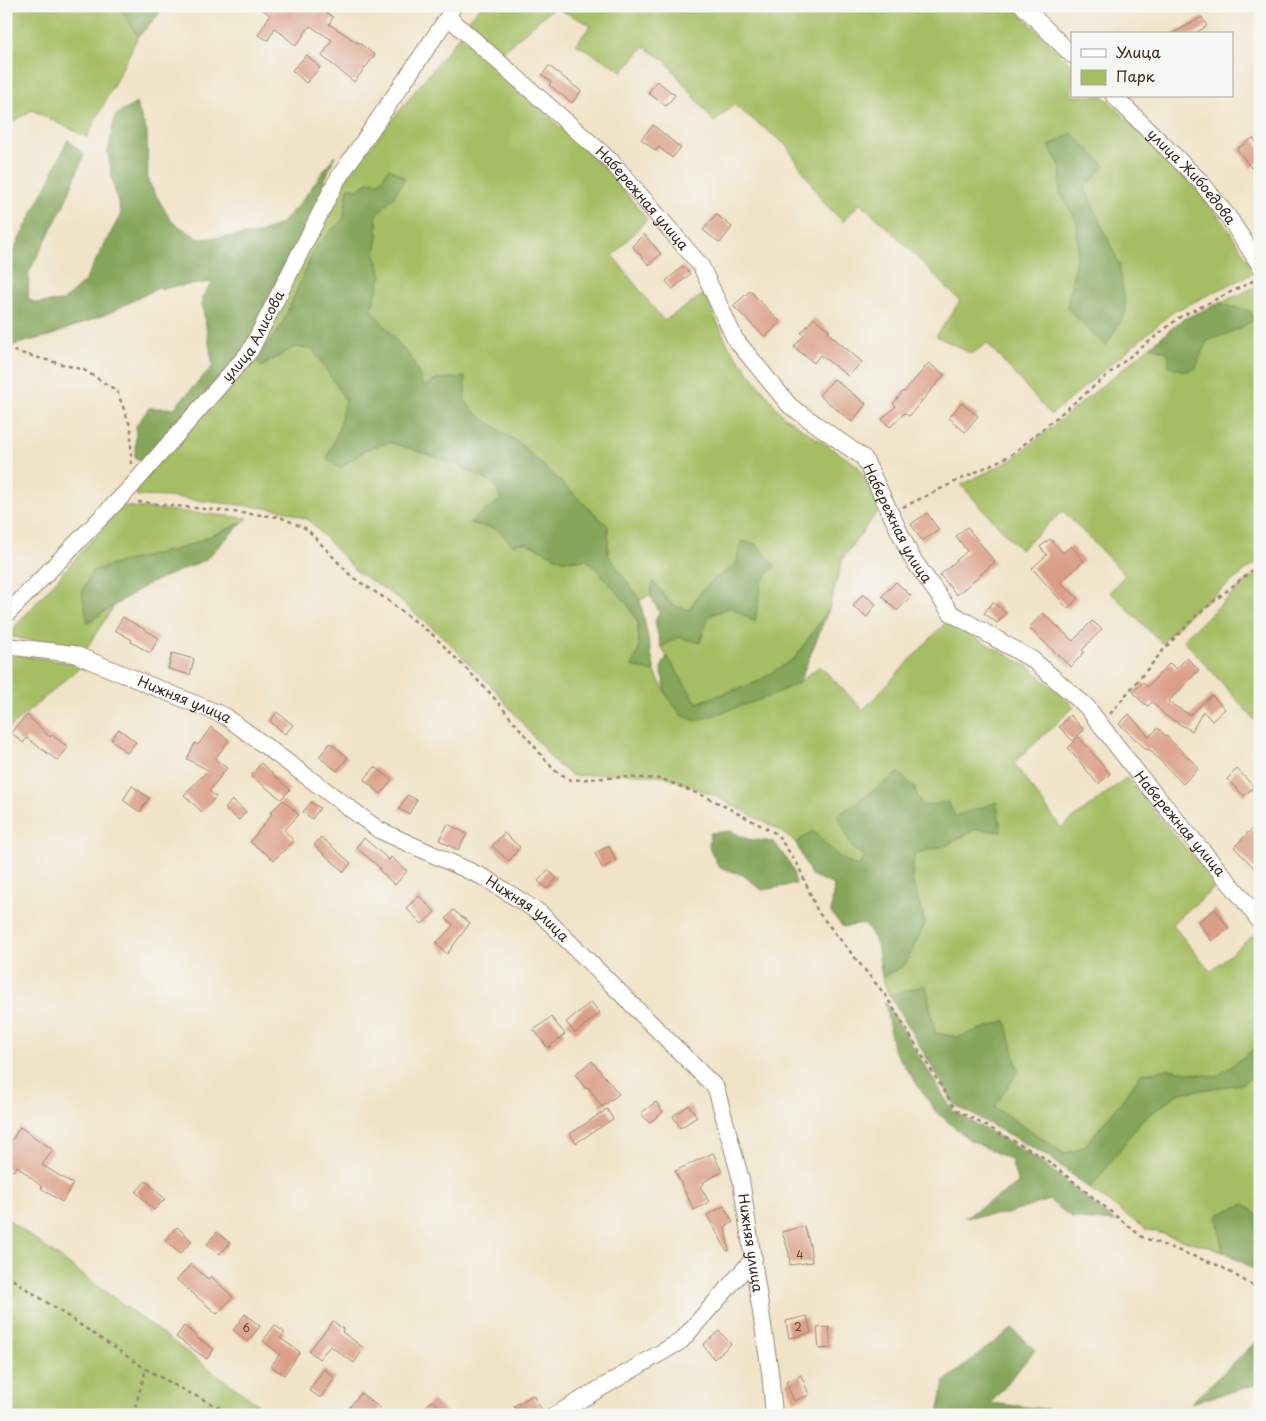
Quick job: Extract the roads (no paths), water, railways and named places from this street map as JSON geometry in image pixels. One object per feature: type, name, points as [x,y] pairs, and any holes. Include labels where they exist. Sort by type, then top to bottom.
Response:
[{"type":"street","points":[[1023,6],[1071,54]]},
{"type":"street","name":"улица Алисова","points":[[6,615],[125,494],[250,351],[337,180],[451,12]]},
{"type":"street","name":"Набережная улица","points":[[451,12],[611,161],[701,266],[735,339],[790,406],[864,458],[912,558],[951,613],[1033,660],[1086,706],[1143,780],[1243,899],[1260,922]]},
{"type":"street","name":"улица Жибоедова","points":[[1116,98],[1201,182],[1229,218],[1260,265]]},
{"type":"street","name":"Нижняя улица","points":[[6,646],[74,654],[224,716],[379,830],[485,878],[540,913],[716,1088],[741,1180],[770,1372],[772,1413]]},
{"type":"street","points":[[555,1415],[681,1341],[754,1258]]}]
